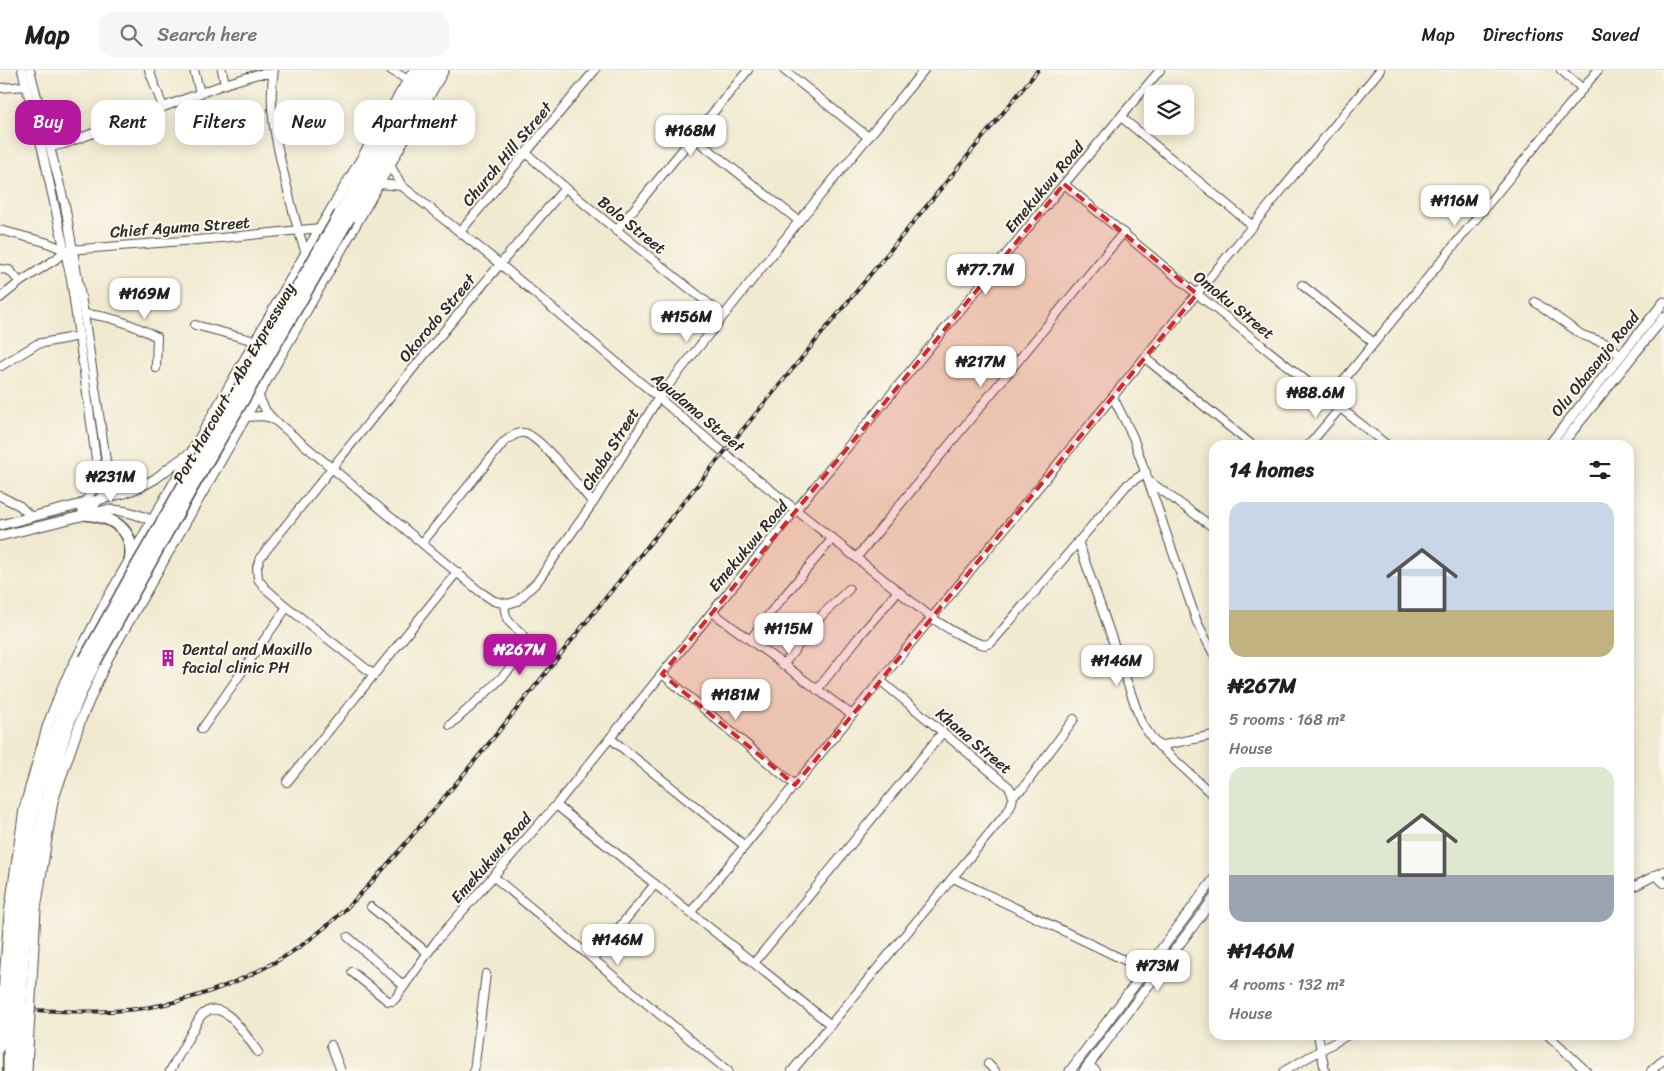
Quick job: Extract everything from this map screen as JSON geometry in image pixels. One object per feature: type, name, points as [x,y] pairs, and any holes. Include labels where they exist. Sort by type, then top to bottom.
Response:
[{"type":"highway","name":"Port Harcourt - Aba Expressway","points":[[8,1071],[18,981],[19,901],[30,824],[56,731],[72,688],[90,661],[190,491],[344,216],[423,70]]},
{"type":"highway","name":"Port Harcourt - Aba Expressway","points":[[344,216],[434,70]]},
{"type":"highway","points":[[84,510],[111,520],[119,526],[131,542],[130,562]]},
{"type":"highway","name":"Port Harcourt - Aba Expressway","points":[[11,1049],[18,1071]]},
{"type":"main road","points":[[18,981],[8,914],[18,842],[24,810],[48,724],[65,681],[94,623],[152,520],[320,228],[414,70]]},
{"type":"main road","points":[[27,1071],[11,1049],[18,981],[36,909],[53,800],[82,717],[108,658],[444,70]]},
{"type":"main road","name":"Olu Obasanjo Road","points":[[1553,440],[1664,302]]},
{"type":"main road","name":"Olu Obasanjo Road","points":[[1565,440],[1664,318]]},
{"type":"main road","points":[[0,536],[84,510],[100,500],[140,487],[155,479],[181,458],[192,452],[200,450],[208,452],[215,459],[218,466]]},
{"type":"main road","points":[[0,525],[30,516],[84,510],[118,510],[136,513],[178,534]]},
{"type":"main road","points":[[1070,1071],[1209,886]]},
{"type":"main road","points":[[1090,1069],[1209,905]]},
{"type":"street","points":[[22,70],[71,279],[97,466],[97,480],[84,510]]},
{"type":"street","points":[[30,70],[51,147],[74,249],[108,474],[106,487],[100,500]]},
{"type":"street","points":[[149,70],[160,100]]},
{"type":"street","points":[[194,70],[200,93]]},
{"type":"street","points":[[222,70],[225,84]]},
{"type":"street","points":[[391,70],[408,80]]},
{"type":"street","name":"Church Hill Street","points":[[460,232],[595,70]]},
{"type":"street","points":[[616,231],[748,70]]},
{"type":"street","points":[[784,70],[868,137]]},
{"type":"street","name":"Choba Street","points":[[504,604],[517,601],[536,582],[593,503],[659,397],[798,221],[924,70]]},
{"type":"street","name":"Emekukwu Road","points":[[352,972],[388,1001],[393,1001],[437,940],[494,878],[556,805],[712,612],[1160,70]]},
{"type":"street","points":[[690,913],[1380,70]]},
{"type":"street","points":[[1560,70],[1583,88]]},
{"type":"street","points":[[1329,398],[1598,70]]},
{"type":"street","points":[[165,106],[225,84],[258,74],[274,72],[271,85],[275,137],[297,231],[306,253]]},
{"type":"street","points":[[0,88],[26,86]]},
{"type":"street","points":[[1121,117],[1253,226]]},
{"type":"street","points":[[51,147],[91,134]]},
{"type":"street","points":[[693,136],[798,221]]},
{"type":"street","name":"Bolo Street","points":[[526,154],[616,231],[723,315]]},
{"type":"street","points":[[390,165],[402,186]]},
{"type":"street","points":[[379,184],[402,186]]},
{"type":"street","name":"Omoku Street","points":[[1064,184],[1197,294],[1381,440]]},
{"type":"street","name":"Agudama Street","points":[[402,186],[500,264],[723,452],[932,618],[974,642],[985,645],[990,644],[1078,541]]},
{"type":"street","name":"Okorodo Street","points":[[373,674],[287,607],[258,579],[257,567],[260,558],[332,467],[565,188]]},
{"type":"street","name":"Chief Aguma Street","points":[[65,250],[320,228]]},
{"type":"street","points":[[0,230],[45,242],[65,250]]},
{"type":"street","points":[[856,557],[1123,233]]},
{"type":"street","points":[[0,298],[20,282],[56,259],[65,250]]},
{"type":"street","points":[[0,269],[9,270],[20,282]]},
{"type":"street","points":[[1302,285],[1374,343]]},
{"type":"street","points":[[1535,302],[1582,335],[1608,344],[1621,356]]},
{"type":"street","points":[[84,314],[95,314],[157,337],[156,368]]},
{"type":"street","points":[[195,326],[255,342]]},
{"type":"street","points":[[0,366],[37,344],[79,336]]},
{"type":"street","points":[[1145,358],[1246,440]]},
{"type":"street","points":[[258,395],[272,418],[480,591],[494,601],[504,604],[508,620],[524,636],[526,642],[525,649],[511,669],[450,725]]},
{"type":"street","points":[[1113,397],[1133,437],[1197,622],[1209,646]]},
{"type":"street","points":[[1313,440],[1340,407]]},
{"type":"street","points":[[246,417],[262,416],[272,418]]},
{"type":"street","points":[[422,543],[504,442],[520,433],[530,436],[544,447],[593,503]]},
{"type":"street","points":[[1146,472],[1133,479],[1127,485],[1078,541],[1141,722],[1154,741],[1209,791]]},
{"type":"street","points":[[108,474],[117,488],[125,493]]},
{"type":"street","points":[[1149,481],[1209,524]]},
{"type":"street","points":[[0,496],[20,506],[30,516]]},
{"type":"street","points":[[750,640],[770,613],[833,538]]},
{"type":"street","points":[[287,782],[457,572]]},
{"type":"street","points":[[783,664],[823,614],[849,589]]},
{"type":"street","points":[[818,690],[898,590]]},
{"type":"street","points":[[202,729],[287,607]]},
{"type":"street","points":[[712,612],[852,716]]},
{"type":"street","points":[[662,674],[795,785]]},
{"type":"street","name":"Khana Street","points":[[792,1071],[1013,803],[1013,795],[1009,787],[881,681]]},
{"type":"street","points":[[1013,795],[1024,788],[1074,719]]},
{"type":"street","points":[[754,963],[943,732]]},
{"type":"street","points":[[1159,746],[1209,736]]},
{"type":"street","points":[[610,738],[745,846]]},
{"type":"street","points":[[556,805],[831,1025]]},
{"type":"street","points":[[1634,886],[1664,871]]},
{"type":"street","points":[[1655,875],[1664,883]]},
{"type":"street","points":[[494,878],[728,1071]]},
{"type":"street","points":[[953,878],[1145,970]]},
{"type":"street","points":[[593,960],[655,884]]},
{"type":"street","points":[[372,907],[428,953]]},
{"type":"street","points":[[348,937],[404,986]]},
{"type":"street","points":[[474,1071],[486,974]]},
{"type":"street","points":[[170,1071],[200,1017],[205,1011],[210,1009],[217,1009],[228,1013],[258,1052]]},
{"type":"street","points":[[1319,1040],[1325,1071]]},
{"type":"street","points":[[1284,1071],[1339,1040]]},
{"type":"street","points":[[1553,1040],[1586,1071]]},
{"type":"street","points":[[331,1046],[341,1071]]},
{"type":"street","points":[[1651,1071],[1664,1059]]},
{"type":"street","points":[[988,1064],[995,1071]]},
{"type":"highlighted area","points":[[1064,184],[1197,294],[795,785],[662,674]]},
{"type":"railway","points":[[0,1009],[121,1010],[161,1005],[191,998],[235,982],[277,961],[299,947],[339,915],[392,859],[466,771],[699,483],[1038,70]]},
{"type":"place","name":"Dental and Maxillo facial clinic PH","points":[[168,658]]}]
